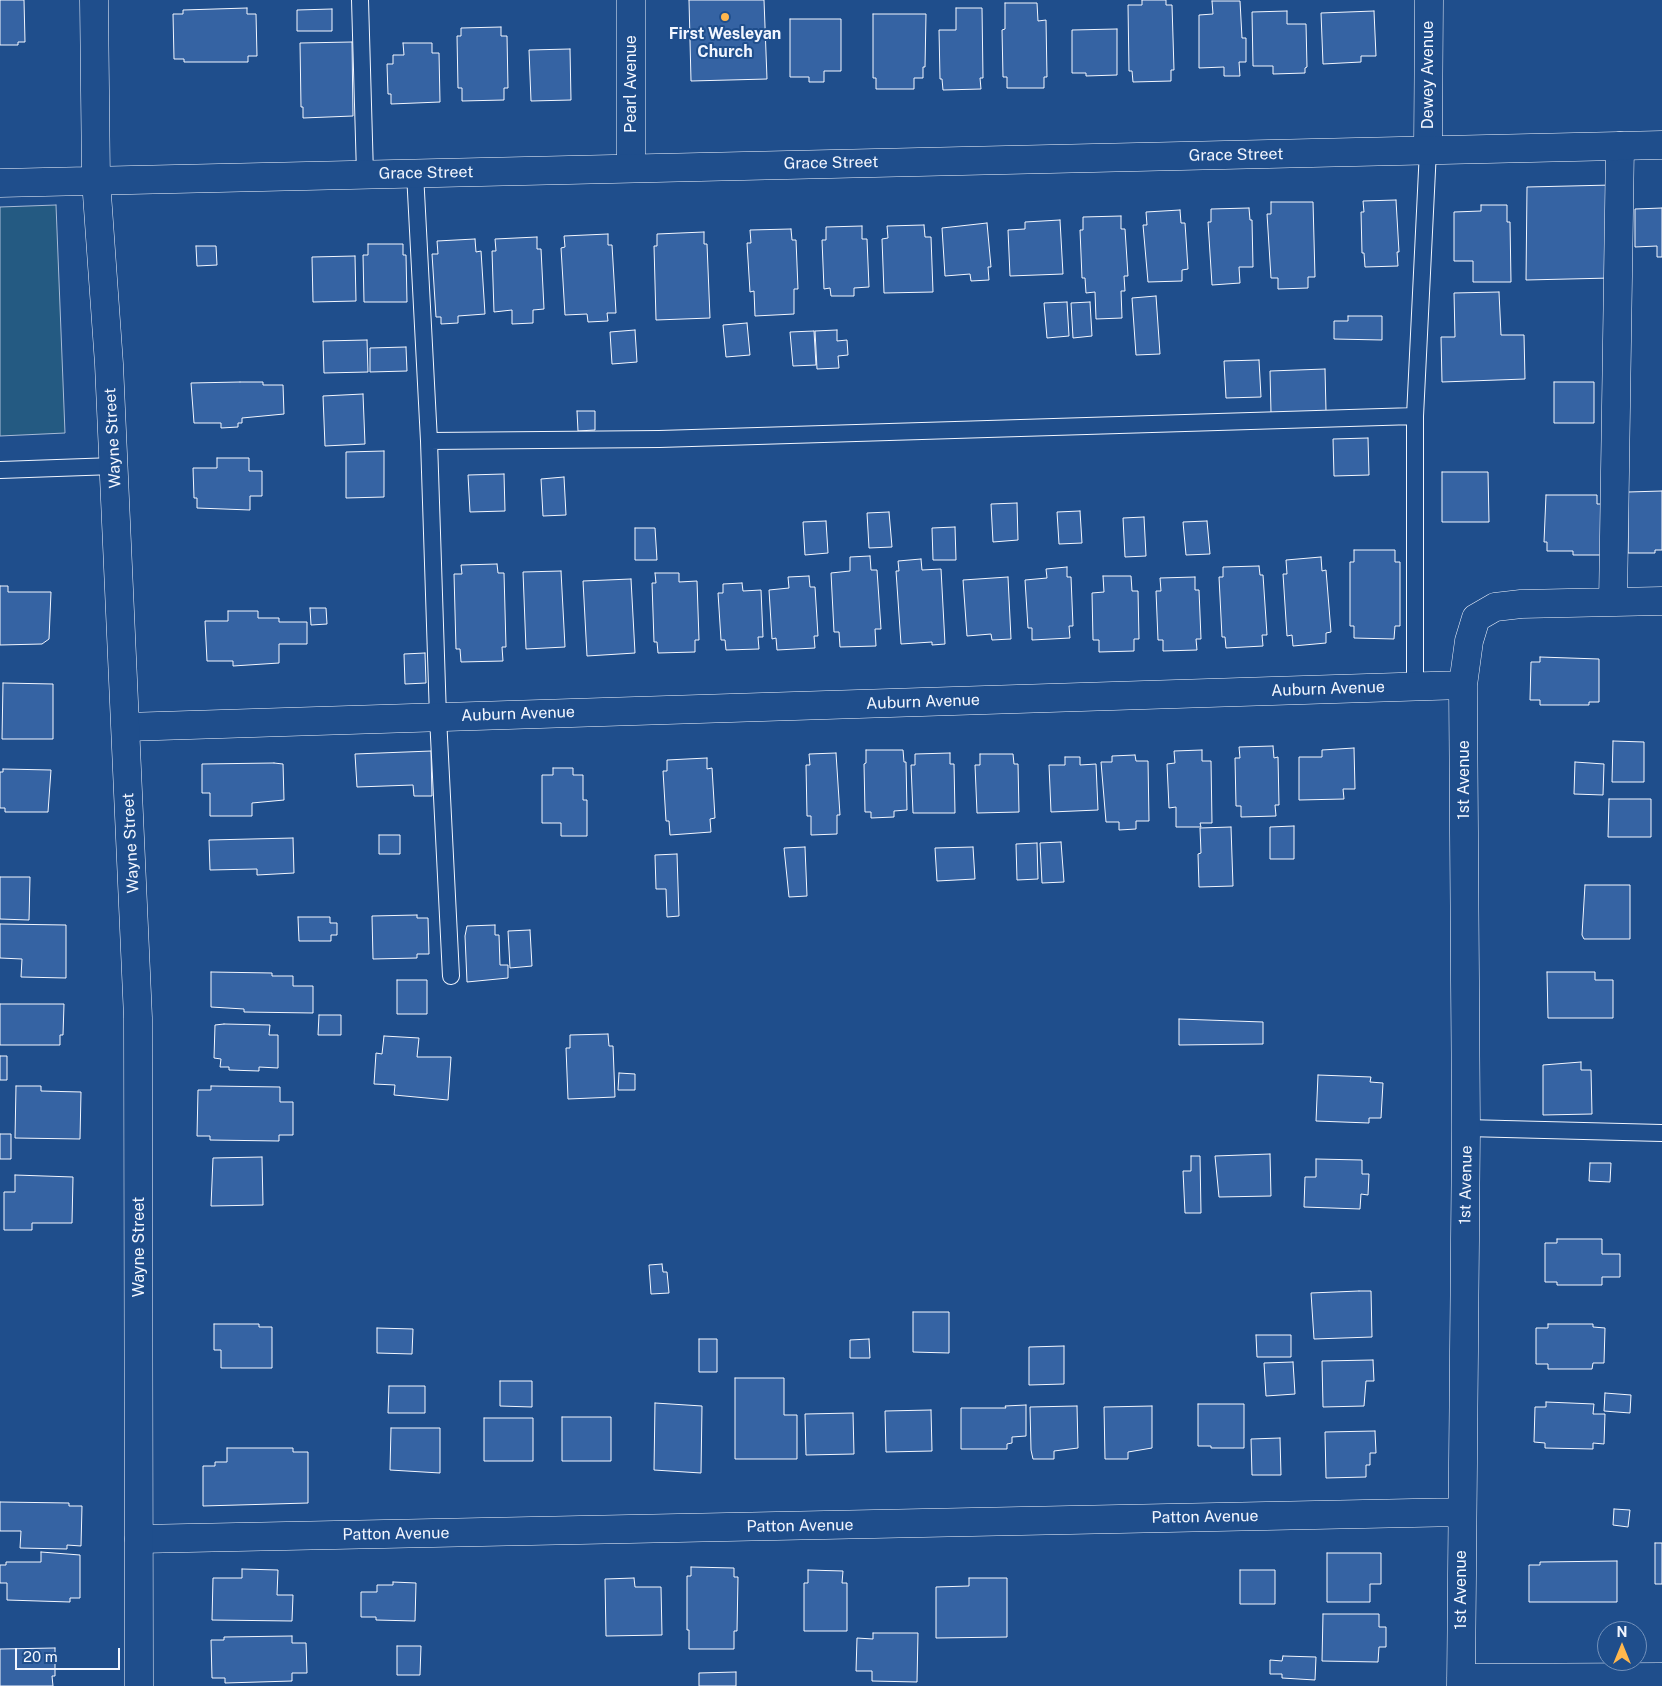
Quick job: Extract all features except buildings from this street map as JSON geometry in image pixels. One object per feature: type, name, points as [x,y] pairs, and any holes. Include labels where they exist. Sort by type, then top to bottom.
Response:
[{"type":"street","name":"Wayne Street","points":[[94,0],[96,180],[114,466],[138,1018],[139,1686]]},
{"type":"street","name":"Pearl Avenue","points":[[631,0],[631,168]]},
{"type":"street","name":"Dewey Avenue","points":[[1428,150],[1429,0]]},
{"type":"street","name":"Grace Street","points":[[0,183],[1662,145]]},
{"type":"street","points":[[1612,602],[1620,146]]},
{"type":"street","points":[[1463,685],[1469,641],[1476,618],[1495,607],[1522,604],[1662,601]]},
{"type":"street","name":"Auburn Avenue","points":[[126,727],[1463,685]]},
{"type":"street","name":"1st Avenue","points":[[1461,1682],[1466,1128],[1463,685]]},
{"type":"street","name":"Patton Avenue","points":[[139,1539],[1462,1512]]},
{"type":"street","points":[[1461,1682],[1662,1677]]},
{"type":"lane","points":[[360,0],[366,174]]},
{"type":"lane","points":[[1415,686],[1415,416],[1428,150]]},
{"type":"lane","points":[[415,173],[429,441],[438,717],[451,976]]},
{"type":"lane","points":[[429,441],[660,440],[1415,416]]},
{"type":"lane","points":[[0,470],[114,466]]},
{"type":"lane","points":[[1466,1128],[1662,1133]]},
{"type":"shaded area","points":[[56,205],[65,433],[0,436],[0,207]]},
{"type":"place","name":"First Wesleyan Church","points":[[725,17]]}]
